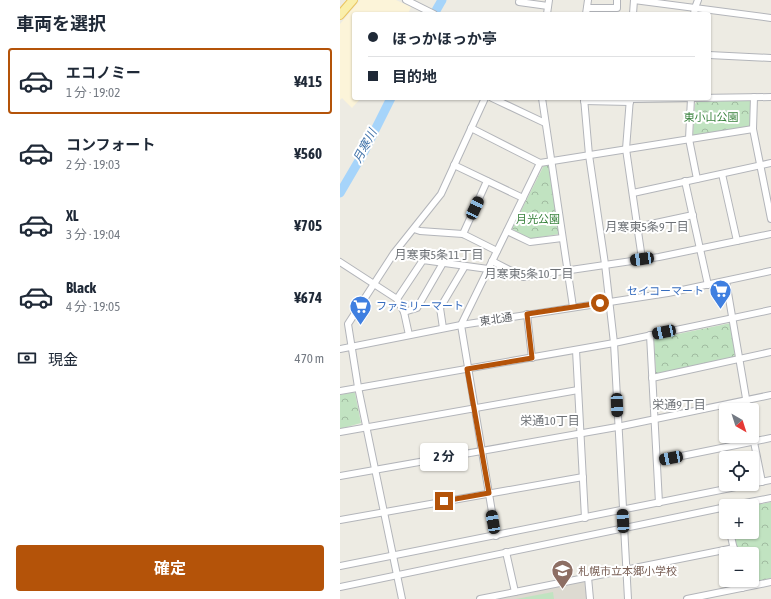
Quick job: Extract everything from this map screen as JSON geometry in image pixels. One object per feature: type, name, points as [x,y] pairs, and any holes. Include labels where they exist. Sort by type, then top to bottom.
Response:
[{"type":"main road","points":[[340,15],[353,0]]},
{"type":"street","points":[[406,0],[430,12]]},
{"type":"street","points":[[588,0],[587,11],[617,8],[617,0]]},
{"type":"street","points":[[634,12],[634,0],[664,2],[695,11],[706,12]]},
{"type":"street","points":[[695,11],[698,0]]},
{"type":"street","points":[[518,2],[548,3]]},
{"type":"street","points":[[711,12],[771,18]]},
{"type":"street","points":[[711,55],[771,58]]},
{"type":"street","points":[[754,97],[753,129],[771,219]]},
{"type":"street","points":[[711,98],[771,97]]},
{"type":"street","points":[[402,599],[358,388],[350,347],[348,324],[394,253],[441,194],[484,100]]},
{"type":"street","points":[[496,100],[545,123]]},
{"type":"street","points":[[542,100],[562,238],[574,307]]},
{"type":"street","points":[[584,100],[589,155],[605,264],[614,343],[617,427],[628,599]]},
{"type":"street","points":[[630,100],[626,149],[642,259]]},
{"type":"street","points":[[691,100],[688,139],[697,179]]},
{"type":"street","points":[[472,128],[540,164]]},
{"type":"street","points":[[496,536],[460,325],[540,164],[551,160],[753,129]]},
{"type":"street","points":[[633,193],[771,163]]},
{"type":"street","points":[[454,164],[523,198]]},
{"type":"street","points":[[722,174],[737,241]]},
{"type":"street","points":[[463,234],[487,181]]},
{"type":"street","points":[[686,181],[708,285]]},
{"type":"street","points":[[637,227],[693,215]]},
{"type":"street","points":[[414,229],[420,231],[463,234],[497,251]]},
{"type":"street","points":[[507,231],[530,242],[562,238]]},
{"type":"street","points":[[492,261],[524,277],[700,249],[771,234]]},
{"type":"street","points":[[397,299],[423,260],[488,269]]},
{"type":"street","points":[[340,262],[397,299],[404,312],[409,335]]},
{"type":"street","points":[[404,312],[417,308],[444,263]]},
{"type":"street","points":[[442,328],[440,308],[465,266]]},
{"type":"street","name":"東北通","points":[[340,349],[442,328],[726,282],[771,271]]},
{"type":"street","points":[[726,282],[747,403]]},
{"type":"street","points":[[340,391],[614,343],[771,310]]},
{"type":"street","points":[[527,314],[532,358]]},
{"type":"street","points":[[650,335],[659,503]]},
{"type":"street","points":[[576,350],[586,518]]},
{"type":"street","points":[[652,378],[771,352]]},
{"type":"street","points":[[340,432],[578,390]]},
{"type":"street","points":[[340,476],[375,468],[617,427],[771,395]]},
{"type":"street","points":[[759,441],[771,438]]},
{"type":"street","points":[[657,461],[749,443]]},
{"type":"street","points":[[754,443],[762,482]]},
{"type":"street","points":[[340,520],[583,477]]},
{"type":"street","points":[[340,566],[623,511],[771,480]]},
{"type":"street","points":[[759,500],[771,498]]},
{"type":"street","points":[[340,587],[506,552],[623,524],[719,508]]},
{"type":"street","points":[[506,552],[515,592]]},
{"type":"street","points":[[480,599],[626,569],[719,554]]},
{"type":"street","points":[[588,577],[590,599]]},
{"type":"street","points":[[687,599],[771,582]]},
{"type":"shaded area","points":[[360,0],[396,0],[411,7],[409,12],[352,12],[352,100],[359,100],[352,108],[342,98],[340,100],[340,24]]},
{"type":"shaded area","name":"札幌市立本郷小学校","points":[[586,581],[588,599],[496,599]]},
{"type":"green space","name":"東小山公園","points":[[750,100],[751,126],[693,136],[695,104],[697,102]]},
{"type":"green space","name":"月光公園","points":[[544,165],[548,165],[550,167],[559,234],[529,239],[512,229]]},
{"type":"green space","points":[[731,323],[735,357],[656,375],[654,339]]},
{"type":"green space","points":[[354,392],[361,423],[340,429],[340,395]]},
{"type":"green space","points":[[771,502],[771,579],[759,582],[759,547],[736,547],[735,539],[759,539],[759,504]]},
{"type":"green space","points":[[553,592],[554,599],[516,599]]},
{"type":"waterway","name":"月寒川","points":[[435,12],[442,0]]},
{"type":"waterway","name":"月寒川","points":[[340,193],[364,152],[390,100]]},
{"type":"place","name":"セイコーマート","points":[[720,310]]},
{"type":"place","name":"ファミリーマート","points":[[361,326]]},
{"type":"place","name":"札幌市立本郷小学校","points":[[563,590]]},
{"type":"district","name":"月寒東5条9丁目","points":[[647,227]]},
{"type":"district","name":"月寒東5条11丁目","points":[[439,255]]},
{"type":"district","name":"月寒東5条10丁目","points":[[529,274]]},
{"type":"district","name":"栄通9丁目","points":[[679,405]]},
{"type":"district","name":"栄通10丁目","points":[[550,421]]},
{"type":"route","points":[[444,501],[489,493],[467,369],[532,358],[527,314],[600,303]]}]
